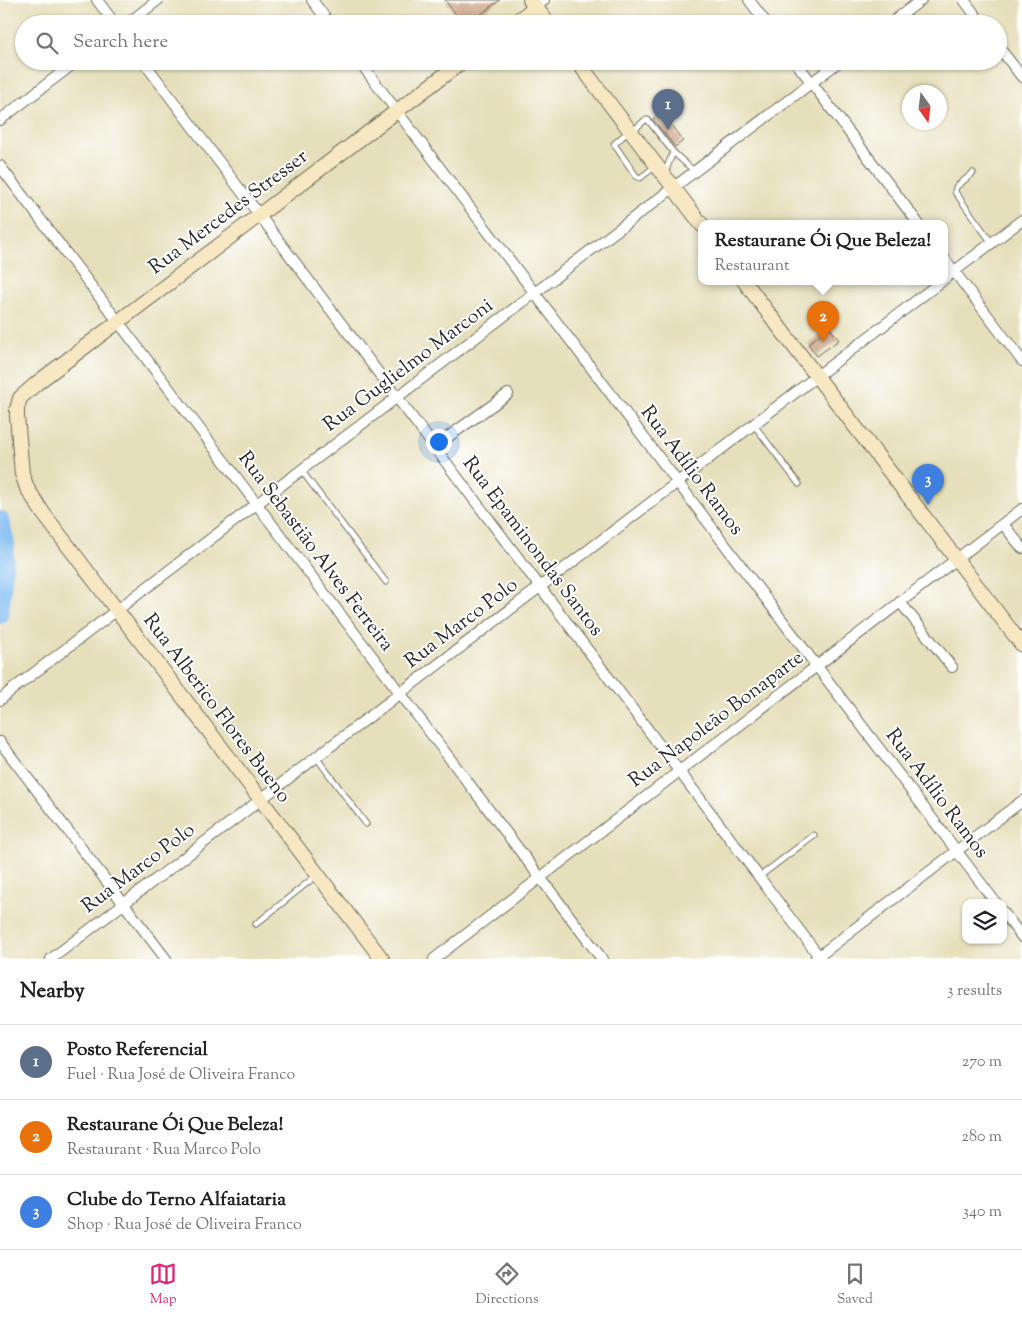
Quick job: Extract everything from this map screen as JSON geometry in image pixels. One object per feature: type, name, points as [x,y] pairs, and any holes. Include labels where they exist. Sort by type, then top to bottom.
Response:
[{"type":"street","points":[[97,0],[108,15]]},
{"type":"street","points":[[139,15],[158,0]]},
{"type":"street","points":[[312,0],[323,15]]},
{"type":"street","points":[[749,0],[760,15]]},
{"type":"street","points":[[902,15],[921,0]]},
{"type":"street","points":[[964,0],[975,15]]},
{"type":"street","points":[[523,15],[537,2],[544,15]]},
{"type":"street","points":[[1007,56],[1020,71]]},
{"type":"street","points":[[0,120],[65,70]]},
{"type":"street","name":"Rua Epaminondas Santos","points":[[150,70],[759,877],[818,958]]},
{"type":"street","name":"Rua Adílio Ramos","points":[[366,70],[993,899]]},
{"type":"street","name":"Rua Mercedes Stresser","points":[[23,479],[20,465],[17,416],[20,398],[37,383],[451,70]]},
{"type":"street","points":[[584,70],[698,220]]},
{"type":"street","points":[[802,70],[916,220]]},
{"type":"street","name":"Rua Guglielmo Marconi","points":[[0,700],[829,70]]},
{"type":"street","name":"Rua Sebastião Alves Ferreira","points":[[0,166],[602,959]]},
{"type":"street","name":"Rua Marco Polo","points":[[948,276],[1022,220]]},
{"type":"street","points":[[948,263],[1022,361]]},
{"type":"street","points":[[747,285],[1022,645]]},
{"type":"street","name":"Rua Marco Polo","points":[[51,959],[936,285]]},
{"type":"street","points":[[434,447],[508,394]]},
{"type":"street","name":"Rua Alberico Flores Bueno","points":[[23,479],[51,524],[382,959]]},
{"type":"street","name":"Rua Napoleão Bonaparte","points":[[434,959],[1022,509]]},
{"type":"street","points":[[1003,524],[1022,548]]},
{"type":"street","points":[[900,602],[952,667]]},
{"type":"street","points":[[0,742],[166,959]]},
{"type":"street","points":[[818,958],[1022,801]]},
{"type":"street","points":[[1007,917],[1022,937]]},
{"type":"lane","points":[[673,152],[660,171],[640,178],[636,176],[614,144],[645,120],[648,120],[673,152],[695,172]]},
{"type":"lane","points":[[973,173],[956,187],[955,192],[992,243]]},
{"type":"lane","points":[[753,424],[799,484]]},
{"type":"lane","points":[[301,470],[386,582]]},
{"type":"lane","points":[[316,757],[366,824]]},
{"type":"lane","points":[[759,877],[814,835]]},
{"type":"lane","points":[[256,924],[317,874]]},
{"type":"building","points":[[445,0],[500,0],[480,15],[456,15]]},
{"type":"building","points":[[662,113],[683,141],[675,147],[653,119]]},
{"type":"building","points":[[829,327],[839,340],[817,356],[808,344]]},
{"type":"waterway","points":[[0,520],[6,543],[0,615]]},
{"type":"place","name":"Posto Referencial","points":[[668,130]]},
{"type":"place","name":"Restaurane Ói Que Beleza!","points":[[823,342]]},
{"type":"place","name":"Clube do Terno Alfaiataria","points":[[928,505]]}]
